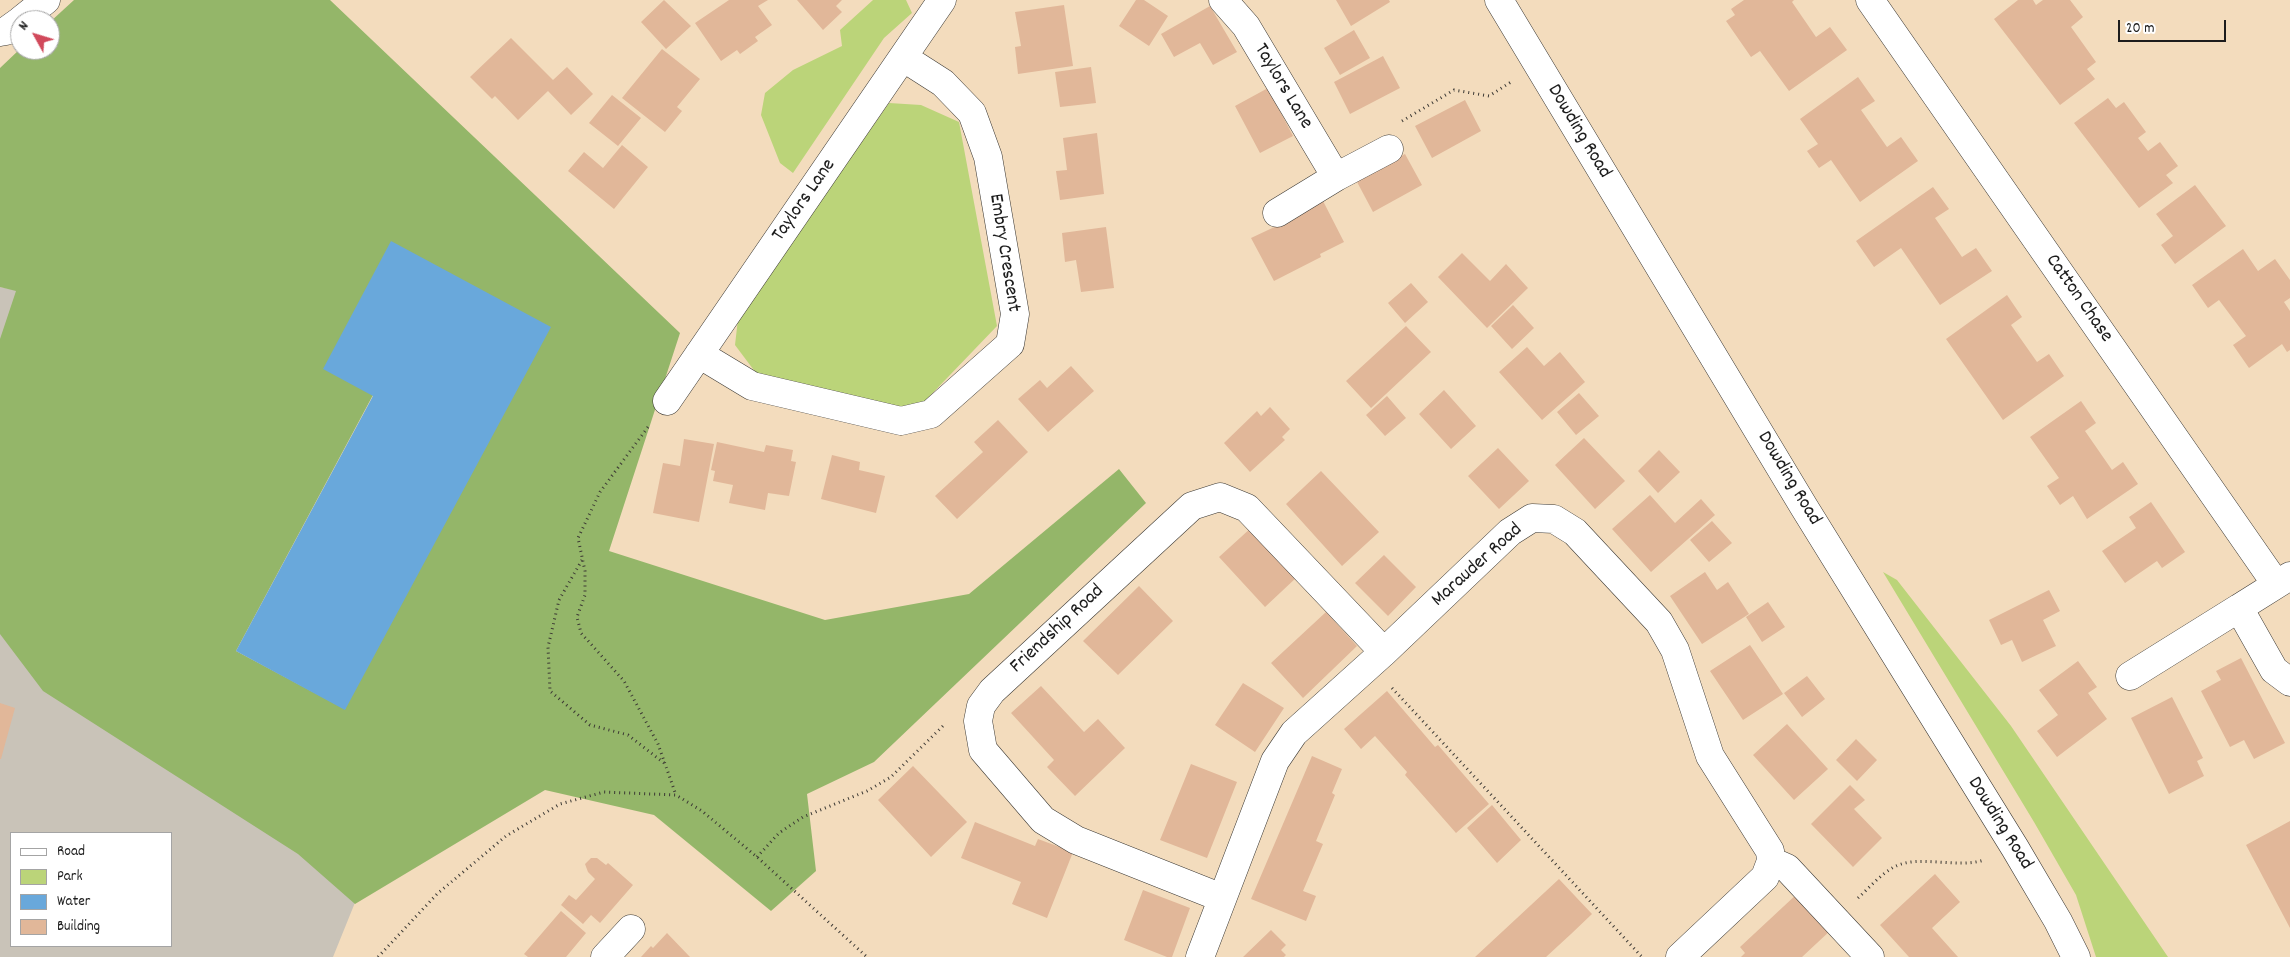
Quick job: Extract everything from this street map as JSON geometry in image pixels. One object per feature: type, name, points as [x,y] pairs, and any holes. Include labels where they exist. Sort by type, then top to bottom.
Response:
[{"type":"street","points":[[33,10],[46,0]]},
{"type":"street","name":"Taylors Lane","points":[[667,401],[942,0]]},
{"type":"street","name":"Taylors Lane","points":[[1223,0],[1246,26],[1336,177]]},
{"type":"street","name":"Dowding Road","points":[[1500,0],[1879,629],[2015,848],[2058,921],[2076,957]]},
{"type":"street","name":"Catton Chase","points":[[1870,0],[2283,580]]},
{"type":"street","name":"Embry Crescent","points":[[699,354],[752,386],[901,421],[931,414],[1010,344],[1015,314],[988,158],[972,113],[943,83],[904,58]]},
{"type":"street","points":[[1277,213],[1336,177],[1389,149]]},
{"type":"street","name":"Friendship Road","points":[[981,706],[992,692],[1192,506],[1220,497],[1247,508],[1377,658]]},
{"type":"street","name":"Marauder Road","points":[[1200,957],[1247,839],[1275,761],[1294,733],[1377,658],[1510,532],[1532,518],[1554,519],[1575,532],[1659,622],[1675,650],[1710,756],[1761,836],[1770,852],[1771,861]]},
{"type":"street","points":[[2130,676],[2283,580]]},
{"type":"street","points":[[2239,608],[2274,670],[2290,682]]},
{"type":"street","points":[[981,706],[978,721],[983,750],[1043,820],[1076,840],[1222,898]]},
{"type":"street","points":[[1680,957],[1765,877],[1771,861],[1787,868],[1870,957]]},
{"type":"street","points":[[605,957],[630,930]]},
{"type":"path","points":[[1389,149],[1395,125],[1454,90],[1489,96],[1538,65]]},
{"type":"path","points":[[667,401],[600,492],[578,538],[585,571],[585,596],[577,617],[581,634],[624,680],[658,744],[676,795]]},
{"type":"path","points":[[582,559],[559,600],[548,647],[550,691],[590,725],[628,735],[665,764]]},
{"type":"path","points":[[1377,658],[1642,957]]},
{"type":"path","points":[[757,857],[779,833],[803,816],[867,791],[891,776],[956,714],[981,706]]},
{"type":"path","points":[[378,957],[437,894],[506,836],[560,804],[604,792],[676,795],[702,811],[757,857],[867,957]]},
{"type":"path","points":[[1837,920],[1874,882],[1894,866],[1915,862],[1944,864],[1978,862],[2015,848]]},
{"type":"shaded area","points":[[0,287],[103,306],[97,684],[390,816],[333,957],[0,957]]},
{"type":"green space","points":[[74,0],[330,0],[680,333],[609,551],[825,620],[969,594],[1119,469],[1146,503],[874,762],[807,794],[816,871],[771,911],[654,815],[545,790],[355,904],[298,854],[43,691],[0,634],[0,339],[16,291],[0,287],[0,68],[10,58],[60,60],[60,13]],"holes":[[[373,395],[345,709],[236,651]]]},
{"type":"green space","points":[[873,0],[906,0],[912,13],[884,38],[793,173],[780,163],[761,115],[765,93],[793,70],[842,46],[840,30]]},
{"type":"green space","points":[[889,103],[921,105],[959,122],[997,326],[925,401],[889,413],[762,381],[735,345],[738,319]]},
{"type":"green space","points":[[1883,572],[1897,580],[2011,726],[2168,957],[2096,957],[2076,895]]},
{"type":"water","points":[[391,241],[551,327],[345,710],[236,651],[373,396],[323,369]]},
{"type":"building","points":[[664,0],[691,26],[666,49],[641,22]]},
{"type":"building","points":[[729,0],[768,0],[758,6],[772,25],[755,37],[758,41],[740,54],[737,50],[721,61],[695,23]]},
{"type":"building","points":[[797,0],[842,0],[836,6],[842,12],[823,30]]},
{"type":"building","points":[[1136,0],[1144,0],[1168,16],[1149,46],[1119,26]]},
{"type":"building","points":[[1336,0],[1389,0],[1390,2],[1351,26]]},
{"type":"building","points":[[1744,0],[1794,0],[1792,2],[1816,37],[1830,27],[1847,50],[1789,91],[1760,51],[1751,57],[1726,21],[1735,15],[1731,9]]},
{"type":"building","points":[[2018,0],[2033,0],[2036,5],[2043,0],[2070,0],[2083,17],[2071,27],[2096,62],[2087,69],[2095,79],[2060,105],[1994,19]]},
{"type":"building","points":[[1064,5],[1073,66],[1018,74],[1015,47],[1021,46],[1015,12]]},
{"type":"building","points":[[1210,6],[1237,52],[1213,65],[1200,43],[1174,57],[1161,34]]},
{"type":"building","points":[[1354,30],[1370,58],[1340,75],[1324,48]]},
{"type":"building","points":[[511,38],[553,80],[567,67],[593,94],[571,115],[548,91],[518,120],[495,96],[492,99],[470,77]]},
{"type":"building","points":[[662,49],[700,79],[677,107],[682,111],[665,132],[622,98]]},
{"type":"building","points":[[1383,56],[1400,88],[1350,114],[1334,82]]},
{"type":"building","points":[[1091,67],[1096,103],[1060,107],[1055,72]]},
{"type":"building","points":[[1858,77],[1875,101],[1861,110],[1887,147],[1901,137],[1918,161],[1860,202],[1831,160],[1819,168],[1807,151],[1818,144],[1800,119]]},
{"type":"building","points":[[1268,88],[1293,136],[1260,153],[1235,106]]},
{"type":"building","points":[[612,95],[641,118],[618,146],[589,123]]},
{"type":"building","points":[[2108,98],[2116,108],[2124,102],[2146,132],[2138,138],[2148,151],[2160,142],[2178,166],[2166,175],[2173,183],[2139,208],[2074,123]]},
{"type":"building","points":[[1465,100],[1481,131],[1432,158],[1415,126]]},
{"type":"building","points":[[1097,133],[1104,194],[1060,200],[1056,171],[1067,170],[1063,138]]},
{"type":"building","points":[[622,145],[648,167],[614,209],[568,171],[584,152],[603,168]]},
{"type":"building","points":[[1405,154],[1422,185],[1373,212],[1356,180]]},
{"type":"building","points":[[2195,185],[2226,226],[2175,264],[2161,245],[2173,236],[2156,214]]},
{"type":"building","points":[[1933,187],[1949,209],[1935,218],[1962,257],[1976,248],[1992,271],[1940,305],[1901,248],[1874,267],[1856,241]]},
{"type":"building","points":[[1322,199],[1344,242],[1320,254],[1321,257],[1274,281],[1251,238],[1300,215]]},
{"type":"building","points":[[1106,227],[1114,288],[1081,292],[1076,260],[1065,262],[1062,233]]},
{"type":"building","points":[[2243,249],[2258,271],[2275,259],[2290,280],[2290,298],[2284,302],[2290,311],[2290,350],[2287,352],[2282,344],[2249,368],[2233,345],[2246,336],[2219,300],[2208,308],[2192,285]]},
{"type":"building","points":[[1462,253],[1490,281],[1506,264],[1528,288],[1487,328],[1438,277]]},
{"type":"building","points":[[1411,283],[1428,302],[1405,323],[1388,303]]},
{"type":"building","points":[[2007,295],[2022,317],[2011,325],[2037,362],[2049,354],[2064,376],[2003,420],[1946,339]]},
{"type":"building","points":[[1513,305],[1534,328],[1512,349],[1491,326]]},
{"type":"building","points":[[1406,326],[1431,352],[1371,408],[1346,381]]},
{"type":"building","points":[[1527,347],[1544,366],[1560,352],[1585,382],[1542,420],[1499,372]]},
{"type":"building","points":[[1071,366],[1094,391],[1048,432],[1018,399],[1040,380],[1047,388]]},
{"type":"building","points":[[1444,390],[1476,426],[1451,449],[1419,414]]},
{"type":"building","points":[[1579,393],[1599,416],[1576,435],[1557,412]]},
{"type":"building","points":[[1387,396],[1406,418],[1385,436],[1366,415]]},
{"type":"building","points":[[2081,401],[2096,423],[2085,431],[2112,470],[2123,462],[2138,484],[2087,519],[2073,496],[2060,505],[2047,486],[2059,478],[2030,437]]},
{"type":"building","points":[[1270,407],[1290,429],[1282,437],[1285,440],[1250,472],[1224,443],[1257,411],[1261,416]]},
{"type":"building","points":[[998,420],[1028,452],[957,519],[935,496],[983,452],[974,442]]},
{"type":"building","points":[[1584,438],[1625,481],[1595,509],[1555,465]]},
{"type":"building","points":[[684,439],[714,444],[699,522],[653,513],[663,463],[680,466]]},
{"type":"building","points":[[717,442],[764,452],[766,445],[793,450],[791,461],[796,462],[789,496],[768,493],[765,510],[729,503],[733,485],[713,481],[715,471],[711,470]]},
{"type":"building","points":[[1498,448],[1529,481],[1499,509],[1468,476]]},
{"type":"building","points":[[1659,450],[1680,472],[1658,493],[1638,471]]},
{"type":"building","points":[[832,455],[860,462],[859,470],[885,476],[876,513],[821,499]]},
{"type":"building","points":[[1321,471],[1379,532],[1342,566],[1286,504]]},
{"type":"building","points":[[1650,495],[1675,523],[1701,499],[1715,515],[1651,572],[1612,529]]},
{"type":"building","points":[[2151,502],[2185,552],[2162,568],[2157,561],[2125,583],[2102,551],[2136,528],[2129,517]]},
{"type":"building","points":[[1712,521],[1732,543],[1709,562],[1690,540]]},
{"type":"building","points":[[1252,527],[1297,577],[1265,607],[1219,557]]},
{"type":"building","points":[[1384,555],[1416,587],[1388,616],[1355,583]]},
{"type":"building","points":[[1705,572],[1717,590],[1728,582],[1749,614],[1702,644],[1670,596]]},
{"type":"building","points":[[1139,586],[1173,621],[1118,675],[1083,641]]},
{"type":"building","points":[[2049,590],[2060,611],[2043,620],[2056,646],[2022,662],[2012,640],[2001,645],[1989,620]]},
{"type":"building","points":[[1768,602],[1785,627],[1762,642],[1746,617]]},
{"type":"building","points":[[1326,612],[1357,646],[1303,698],[1271,663]]},
{"type":"building","points":[[1750,645],[1783,694],[1743,720],[1710,671]]},
{"type":"building","points":[[2241,658],[2285,743],[2254,759],[2244,740],[2230,747],[2201,691],[2221,680],[2216,671]]},
{"type":"building","points":[[2078,661],[2097,687],[2088,693],[2107,719],[2057,757],[2037,731],[2058,715],[2039,690]]},
{"type":"building","points":[[1807,676],[1825,699],[1802,717],[1784,693]]},
{"type":"building","points":[[1243,683],[1284,708],[1255,752],[1215,725]]},
{"type":"building","points":[[1041,686],[1084,732],[1098,719],[1125,748],[1075,796],[1047,767],[1054,760],[1011,713]]},
{"type":"building","points":[[1387,691],[1435,747],[1438,745],[1489,804],[1456,833],[1405,775],[1407,772],[1375,736],[1361,749],[1344,729]]},
{"type":"building","points":[[2172,697],[2203,758],[2197,761],[2204,776],[2169,794],[2131,718]]},
{"type":"building","points":[[0,703],[15,708],[1,759],[0,759]]},
{"type":"building","points":[[1787,724],[1828,769],[1794,800],[1753,755]]},
{"type":"building","points":[[1856,739],[1877,760],[1857,781],[1836,760]]},
{"type":"building","points":[[1312,756],[1342,769],[1332,793],[1335,795],[1316,841],[1323,844],[1303,891],[1316,896],[1306,921],[1251,899]]},
{"type":"building","points":[[1191,764],[1237,782],[1207,858],[1160,840]]},
{"type":"building","points":[[913,766],[967,822],[931,857],[878,800]]},
{"type":"building","points":[[1850,785],[1865,800],[1854,809],[1882,838],[1853,867],[1811,824]]},
{"type":"building","points":[[1492,805],[1521,840],[1497,863],[1467,828]]},
{"type":"building","points":[[2290,821],[2290,928],[2246,845]]},
{"type":"building","points":[[975,822],[1035,846],[1038,839],[1073,852],[1047,918],[1012,904],[1021,882],[961,858]]},
{"type":"building","points":[[591,858],[597,858],[606,865],[608,863],[633,885],[600,923],[591,915],[583,924],[561,905],[569,895],[576,900],[595,879],[588,872],[585,864]]},
{"type":"building","points":[[1935,874],[1960,902],[1932,928],[1958,957],[1909,957],[1880,925]]},
{"type":"building","points":[[1559,879],[1592,914],[1571,934],[1546,957],[1475,957]]},
{"type":"building","points":[[1143,890],[1190,908],[1172,957],[1167,957],[1124,940]]},
{"type":"building","points":[[1798,893],[1832,929],[1802,957],[1741,957],[1745,953],[1740,947]]},
{"type":"building","points":[[561,911],[586,933],[566,957],[528,957],[524,954]]},
{"type":"building","points":[[1271,930],[1286,945],[1281,950],[1286,955],[1284,957],[1243,957]]},
{"type":"building","points":[[667,933],[690,957],[641,957],[651,946],[653,948]]}]
